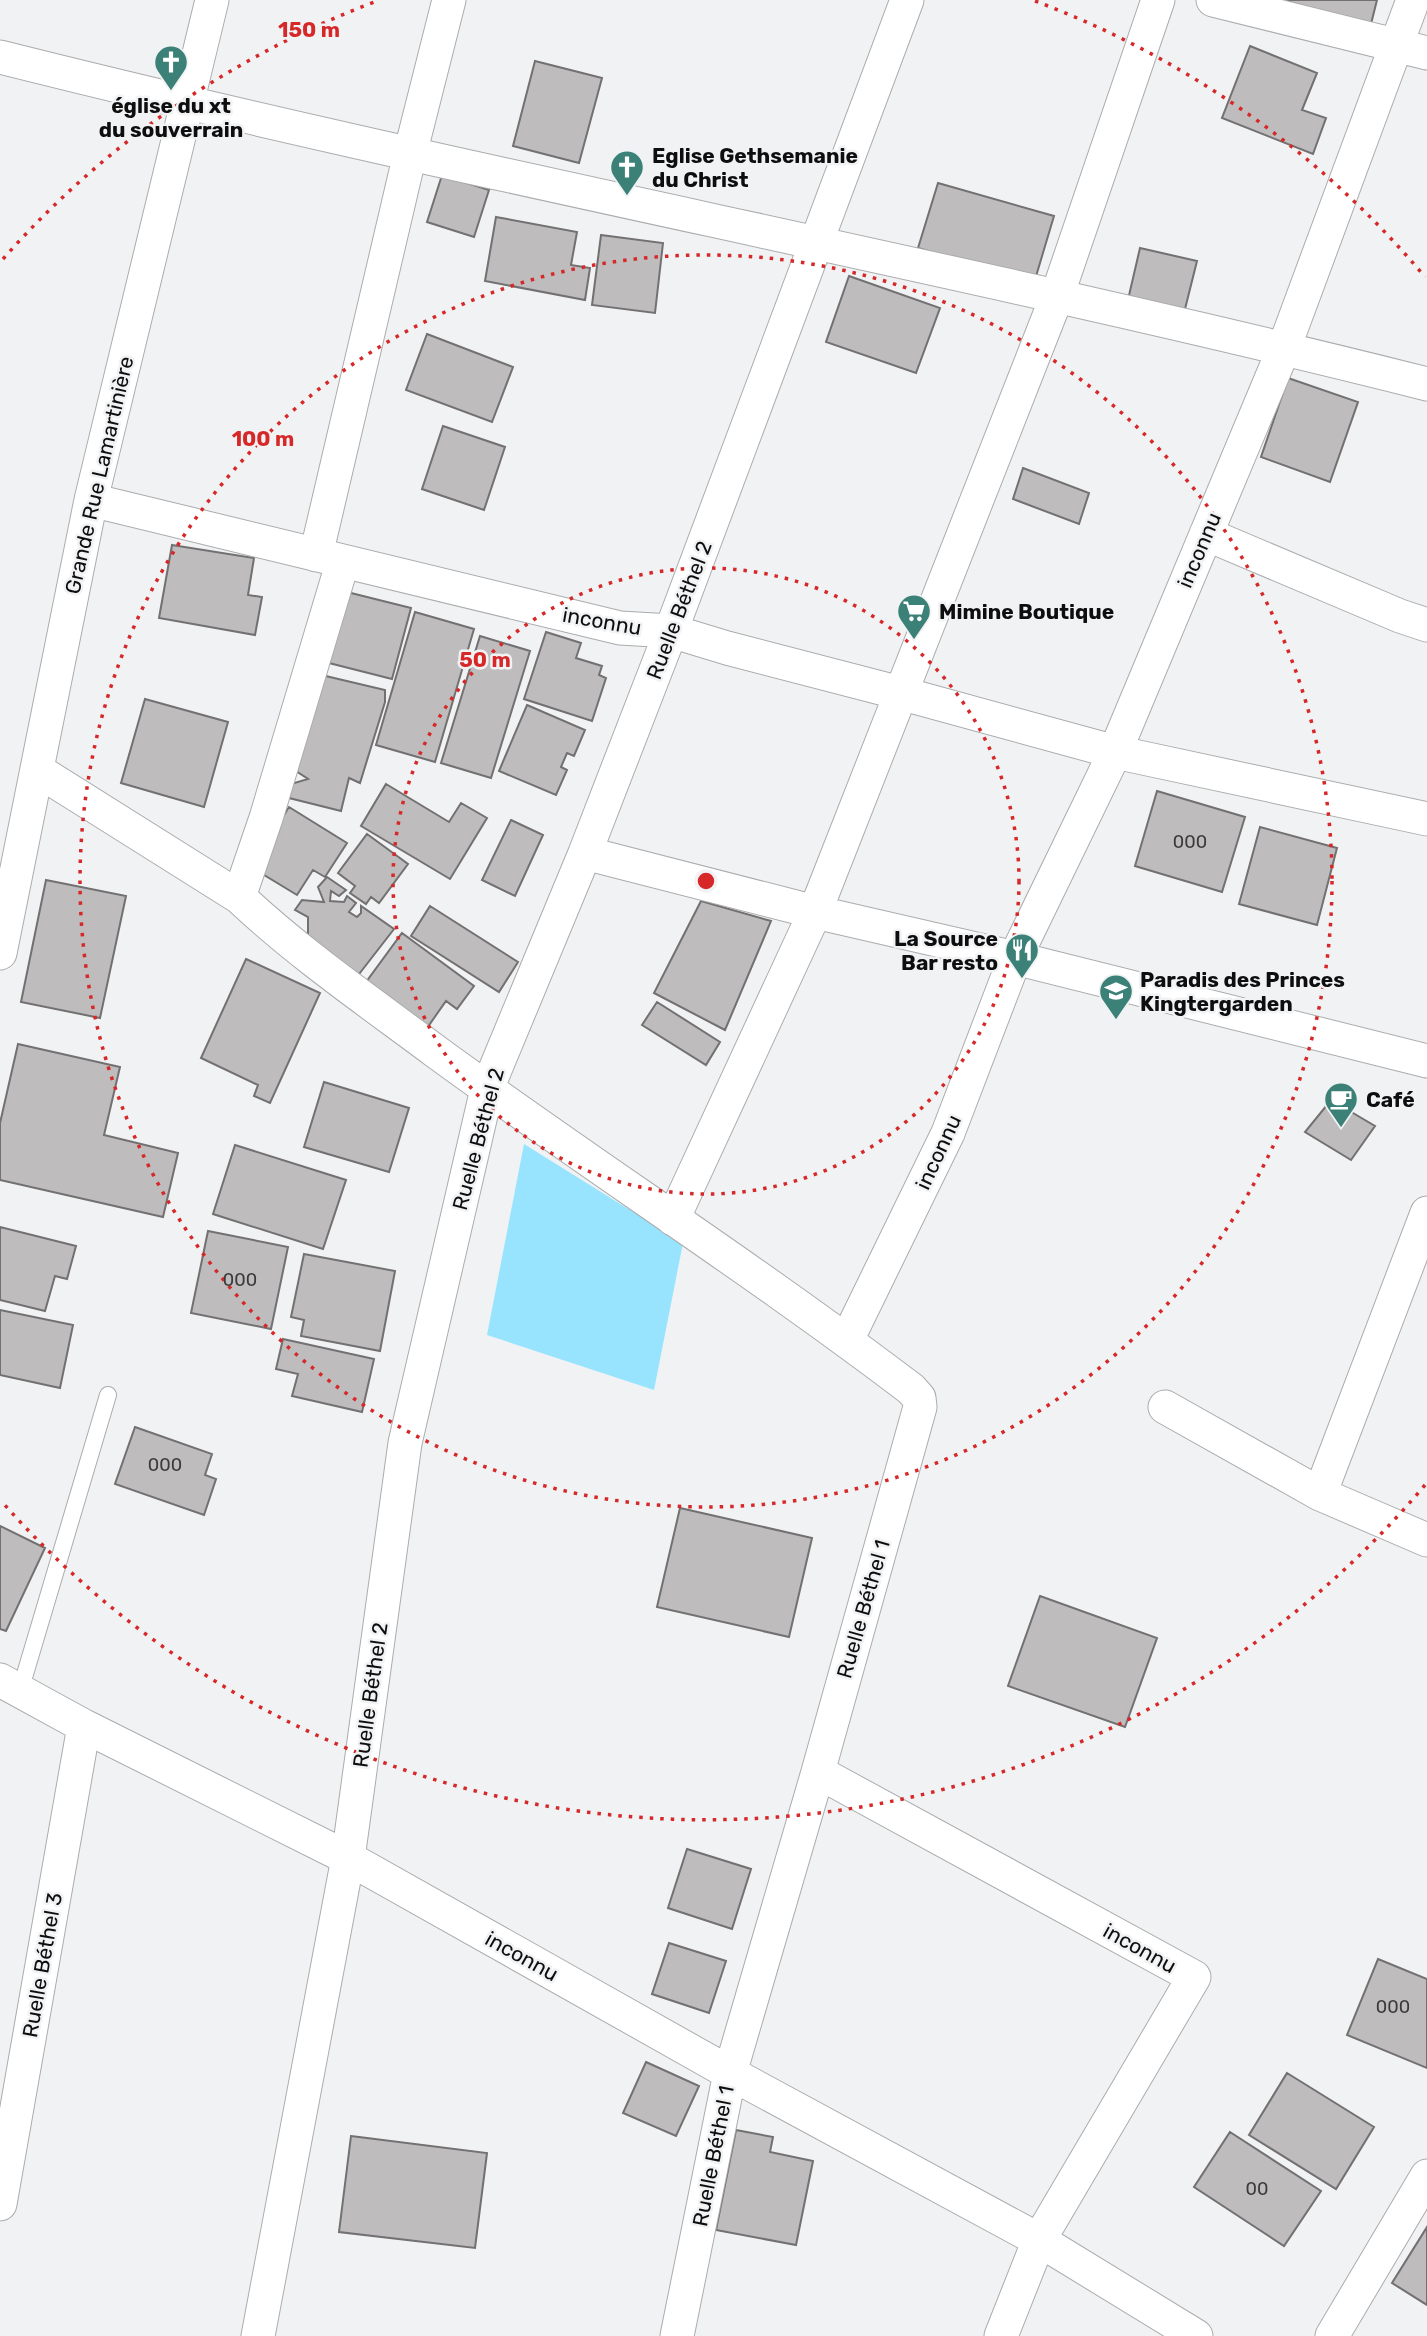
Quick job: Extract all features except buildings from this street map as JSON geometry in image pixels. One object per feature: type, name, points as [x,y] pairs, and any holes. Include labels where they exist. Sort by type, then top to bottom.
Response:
[{"type":"street","name":"Grande Rue Lamartinière","points":[[0,953],[91,500],[212,0]]},
{"type":"street","points":[[239,897],[273,794],[329,558],[410,154],[449,0]]},
{"type":"street","name":"Ruelle Béthel 2","points":[[258,2336],[348,1858],[405,1443],[487,1089],[585,853],[671,631],[907,0]]},
{"type":"street","points":[[674,1219],[815,912],[1057,296],[1158,0]]},
{"type":"street","points":[[1213,0],[1427,53]]},
{"type":"street","name":"inconnu","points":[[847,1340],[948,1133],[1014,958],[1115,752],[1284,348],[1413,0]]},
{"type":"street","points":[[0,57],[187,104],[1057,296],[1427,384]]},
{"type":"street","name":"inconnu","points":[[91,500],[620,628],[671,631],[1115,752],[1427,819]]},
{"type":"street","points":[[1206,534],[1427,625]]},
{"type":"street","points":[[37,770],[239,897],[303,954],[487,1089]]},
{"type":"street","points":[[585,853],[815,912],[1014,958],[1427,1061]]},
{"type":"street","name":"Ruelle Béthel 1","points":[[487,1089],[847,1340],[919,1398],[920,1407],[818,1772],[730,2073],[677,2336]]},
{"type":"street","points":[[1320,1494],[1427,1213]]},
{"type":"street","points":[[1165,1407],[1320,1494],[1427,1540]]},
{"type":"street","name":"inconnu","points":[[10,1686],[348,1858],[730,2073],[1039,2241],[1196,2336]]},
{"type":"street","name":"Ruelle Béthel 3","points":[[0,2204],[84,1726]]},
{"type":"street","name":"inconnu","points":[[818,1772],[1194,1977],[1039,2241],[1001,2336]]},
{"type":"street","points":[[1332,2336],[1427,2176]]},
{"type":"lane","points":[[10,1686],[108,1395]]},
{"type":"water","points":[[524,1144],[683,1243],[654,1390],[487,1335]]},
{"type":"place","name":"église du xt du souverrain","points":[[171,92]]},
{"type":"place","name":"Eglise Gethsemanie du Christ","points":[[627,197]]},
{"type":"place","name":"Mimine Boutique","points":[[914,641]]},
{"type":"place","name":"La Source Bar resto","points":[[1022,980]]},
{"type":"place","name":"Paradis des Princes Kingtergarden","points":[[1116,1021]]},
{"type":"place","name":"Café","points":[[1341,1129]]}]
